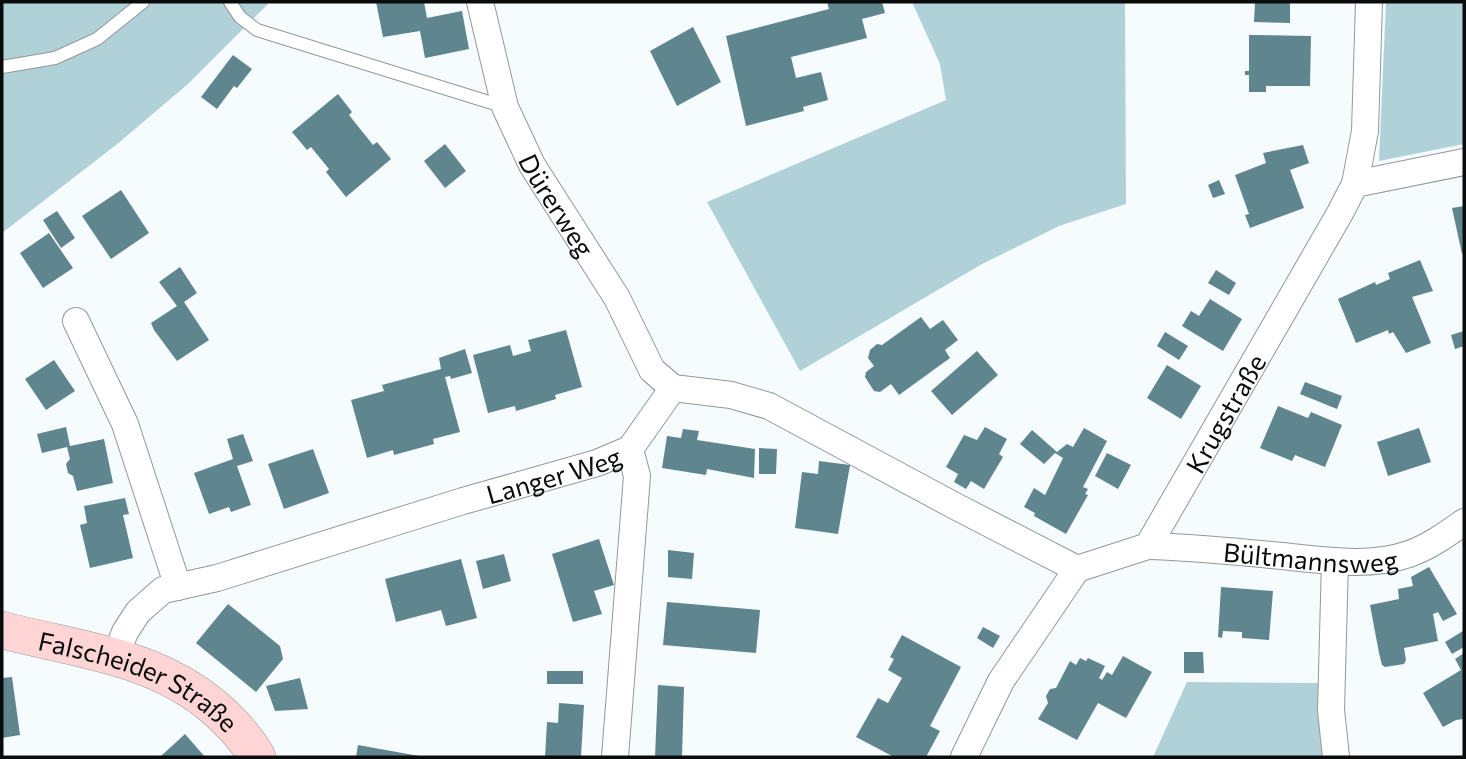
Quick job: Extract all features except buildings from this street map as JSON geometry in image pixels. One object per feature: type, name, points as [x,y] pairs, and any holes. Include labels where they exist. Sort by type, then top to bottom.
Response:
[{"type":"street","name":"Dürerweg","points":[[480,2],[505,107],[532,165],[617,298],[652,370],[673,388]]},
{"type":"street","name":"Krugstraße","points":[[1148,546],[1340,213],[1354,184],[1365,131],[1369,2]]},
{"type":"street","points":[[1354,184],[1464,162]]},
{"type":"street","points":[[76,321],[125,424],[178,587]]},
{"type":"street","points":[[673,388],[731,394],[769,406],[1077,569]]},
{"type":"street","name":"Langer Weg","points":[[117,656],[125,632],[138,612],[163,590],[218,578],[463,501],[597,463],[630,449],[673,388]]},
{"type":"street","points":[[615,757],[637,476],[630,449]]},
{"type":"street","name":"Bültmannsweg","points":[[1148,546],[1335,561],[1377,560],[1409,554],[1437,541],[1464,522]]},
{"type":"street","points":[[964,757],[1001,681],[1077,569],[1148,546]]},
{"type":"street","points":[[1335,561],[1331,710],[1336,757]]},
{"type":"street","name":"Falscheider Straße","points":[[2,631],[117,656],[164,674],[202,697],[226,718],[257,757]]},
{"type":"lane","points":[[2,67],[55,58],[97,39],[143,2]]},
{"type":"lane","points":[[230,2],[240,17],[257,30],[505,107]]},
{"type":"shaded area","points":[[2,2],[270,2],[188,84],[116,145],[2,233]]},
{"type":"shaded area","points":[[912,2],[1125,2],[1126,204],[1059,226],[982,264],[800,371],[707,202],[946,100],[940,64]]},
{"type":"shaded area","points":[[1386,2],[1464,2],[1464,144],[1379,161]]},
{"type":"shaded area","points":[[1187,682],[1319,683],[1326,757],[1153,757]]}]
